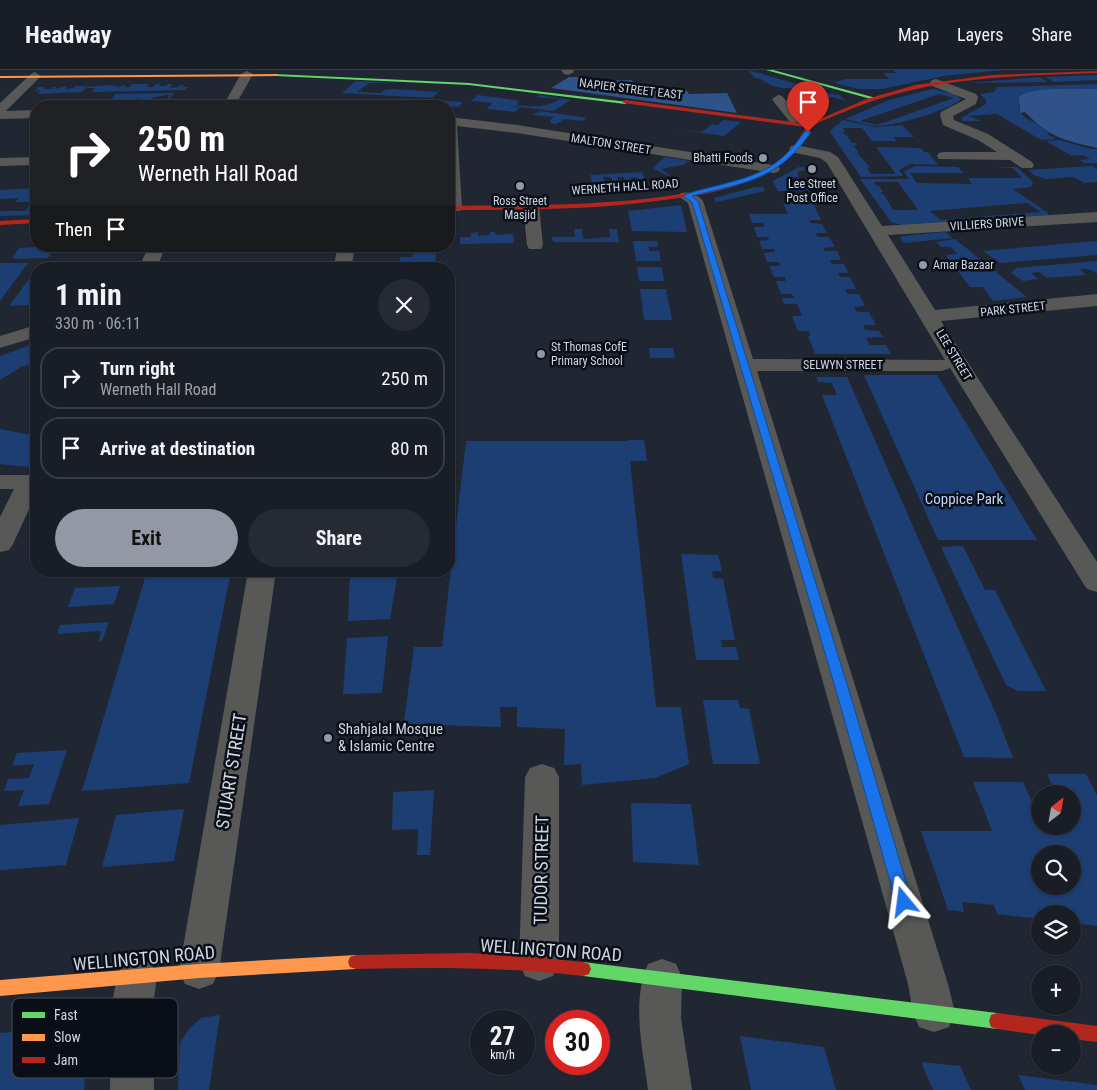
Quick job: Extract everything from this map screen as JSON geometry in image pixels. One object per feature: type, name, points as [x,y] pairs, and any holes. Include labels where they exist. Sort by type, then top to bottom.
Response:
[{"type":"street","points":[[768,70],[873,98]]},
{"type":"street","points":[[809,126],[873,98],[936,83],[1003,76],[1097,72]]},
{"type":"street","points":[[232,100],[246,74]]},
{"type":"street","name":"NAPIER STREET EAST","points":[[0,77],[246,74],[344,76],[488,86],[809,126]]},
{"type":"street","points":[[0,110],[35,76]]},
{"type":"street","points":[[936,83],[972,97],[972,101],[946,115],[948,122],[983,137],[1027,165]]},
{"type":"street","points":[[778,99],[795,120]]},
{"type":"street","points":[[0,115],[30,114]]},
{"type":"street","name":"MALTON STREET","points":[[455,122],[773,169]]},
{"type":"street","name":"WERNETH HALL ROAD","points":[[455,208],[619,204],[686,196],[753,178],[773,169],[796,149],[808,132],[809,126]]},
{"type":"street","name":"LEE STREET","points":[[796,149],[825,155],[833,160],[1097,583]]},
{"type":"street","points":[[944,156],[1012,156]]},
{"type":"street","points":[[0,162],[30,161]]},
{"type":"street","points":[[686,196],[695,201],[745,365],[847,704],[928,984],[934,1013]]},
{"type":"street","points":[[531,206],[535,244]]},
{"type":"street","name":"VILLIERS DRIVE","points":[[876,231],[1097,217]]},
{"type":"street","points":[[0,223],[30,222]]},
{"type":"street","name":"PARK STREET","points":[[930,316],[1094,303]]},
{"type":"street","points":[[0,342],[30,333]]},
{"type":"street","name":"SELWYN STREET","points":[[745,365],[942,365]]},
{"type":"street","points":[[0,482],[30,483]]},
{"type":"street","points":[[0,544],[30,489]]},
{"type":"street","name":"STUART STREET","points":[[199,971],[261,577]]},
{"type":"street","name":"TUDOR STREET","points":[[539,963],[542,777]]},
{"type":"street","name":"WELLINGTON ROAD","points":[[0,988],[199,971],[398,960],[539,963],[662,977],[1097,1034]]},
{"type":"street","points":[[134,998],[137,976]]},
{"type":"street","points":[[662,977],[660,1018],[670,1090]]},
{"type":"green space","points":[[748,70],[800,85],[800,87],[786,88],[774,86],[755,78]]},
{"type":"green space","points":[[893,70],[1002,70],[944,76],[882,89],[859,89],[834,83],[845,79],[889,79],[884,73],[896,73]]},
{"type":"green space","points":[[1097,75],[1097,80],[1054,82],[1045,77]]},
{"type":"green space","points":[[1039,77],[1048,82],[970,83]]},
{"type":"green space","points":[[90,79],[84,87],[110,85],[119,87],[126,84],[124,87],[130,87],[132,84],[149,84],[147,87],[153,87],[156,84],[166,86],[172,84],[170,88],[180,85],[188,87],[185,90],[92,92],[95,88],[86,88],[82,92],[38,94],[40,90],[35,91],[38,87],[51,89],[56,87],[55,89],[67,86],[66,89],[84,86]]},
{"type":"green space","points":[[356,81],[399,83],[369,83],[357,92],[381,93],[392,89],[438,92],[432,98],[342,93]]},
{"type":"green space","points":[[1097,84],[1097,89],[1065,89],[1019,103],[1023,116],[1036,123],[1049,133],[1047,134],[1056,139],[1041,140],[997,114],[968,116],[982,121],[963,121],[961,118],[986,104],[986,100],[980,94],[994,92],[997,87]]},
{"type":"green space","points":[[932,89],[954,94],[961,99],[934,113],[884,126],[868,125],[845,119],[889,100]],"holes":[[[939,94],[954,98],[877,125],[860,121]]]},
{"type":"green space","points":[[815,91],[839,95],[846,101],[832,97],[819,102],[794,102],[788,95]]},
{"type":"green space","points":[[174,93],[170,99],[167,99],[170,95],[144,100],[140,100],[141,98],[112,99],[115,94]]},
{"type":"green space","points":[[478,95],[515,100],[519,101],[517,105],[528,106],[544,105],[560,99],[537,97],[539,95],[571,100],[553,111],[505,105],[521,108],[514,112],[487,109],[492,103],[471,101]]},
{"type":"green space","points":[[455,101],[463,102],[458,107],[455,107]]},
{"type":"green space","points":[[540,111],[587,118],[582,121],[565,119],[556,124],[551,123],[550,120],[554,117],[532,115]]},
{"type":"green space","points":[[723,120],[741,122],[724,136],[676,129],[702,132],[712,124],[718,125]]},
{"type":"green space","points":[[843,120],[875,127],[902,125],[914,137],[894,137],[896,141],[872,141],[862,128],[843,128],[845,132],[842,132],[852,143],[856,143],[857,145],[854,146],[859,153],[857,153],[870,167],[867,168],[871,174],[896,174],[876,147],[921,148],[924,152],[928,152],[938,165],[910,164],[899,170],[903,176],[861,177],[830,132]]},
{"type":"green space","points":[[1060,140],[1097,149],[1097,163],[1085,163],[1080,160],[1090,159],[1083,155],[1072,156],[1046,141]]},
{"type":"green space","points":[[665,157],[689,161],[683,165],[661,169],[671,176],[668,176],[653,168]]},
{"type":"green space","points":[[916,166],[958,167],[964,173],[910,173],[917,183],[972,184],[968,178],[1022,178],[1013,168],[993,167],[1017,167],[1033,182],[1031,187],[1013,189],[1048,213],[1048,215],[930,225],[927,223],[902,225],[891,222],[860,179],[909,179],[904,171]],"holes":[[[874,182],[898,182],[918,210],[893,210],[885,196],[880,192],[883,192],[879,186]],[[1027,203],[1041,212],[941,220],[930,211]]]},
{"type":"green space","points":[[1092,166],[1097,169],[1097,182],[1084,183],[1074,177],[1045,179],[1034,175],[1028,170]]},
{"type":"green space","points":[[799,167],[804,167],[805,170],[797,172],[799,177],[791,177],[792,180],[801,180],[807,191],[778,191],[773,181]]},
{"type":"green space","points":[[642,172],[645,179],[639,180],[636,177],[630,178],[633,181],[626,181],[623,177],[617,177],[620,182],[614,182],[610,177],[603,177],[606,183],[592,183],[590,175]]},
{"type":"green space","points":[[755,187],[763,187],[765,191],[716,202],[714,198]]},
{"type":"green space","points":[[30,188],[30,202],[16,202],[18,198],[0,199],[0,190]]},
{"type":"green space","points":[[783,203],[813,203],[821,220],[809,220],[811,223],[822,224],[827,233],[816,233],[817,237],[829,237],[835,247],[823,248],[825,251],[837,251],[841,260],[830,260],[832,264],[844,264],[848,273],[838,273],[840,277],[850,277],[856,289],[845,289],[847,294],[859,294],[865,306],[854,307],[857,312],[869,312],[876,325],[863,325],[865,330],[879,331],[883,337],[866,338],[870,345],[886,345],[891,354],[815,354],[808,336],[810,336],[809,331],[798,331],[792,316],[802,316],[797,304],[784,304],[782,298],[794,298],[792,294],[781,294],[776,281],[786,281],[785,277],[774,277],[769,266],[780,266],[779,262],[767,262],[764,253],[775,252],[774,249],[762,249],[759,241],[769,240],[768,237],[757,237],[754,227],[764,227],[763,223],[752,223],[749,214],[788,214]]},
{"type":"green space","points":[[30,205],[30,215],[0,216],[0,211],[25,211]]},
{"type":"green space","points":[[681,205],[687,232],[632,231],[628,211]]},
{"type":"green space","points":[[574,229],[582,229],[583,239],[610,237],[609,229],[617,229],[619,242],[553,242],[552,237],[575,237]]},
{"type":"green space","points":[[478,232],[478,236],[490,235],[490,232],[495,232],[496,235],[513,234],[514,243],[460,244],[460,237],[471,237],[471,233]]},
{"type":"green space","points":[[945,232],[953,238],[904,243],[900,238],[902,236]]},
{"type":"green space","points":[[955,239],[1027,297],[993,301],[983,287],[970,287],[957,270],[968,269],[962,262],[951,262],[946,255],[957,254],[951,247],[941,247],[936,242]]},
{"type":"green space","points":[[633,241],[657,241],[658,247],[649,247],[649,251],[659,251],[661,261],[636,261]]},
{"type":"green space","points":[[1097,241],[1097,255],[1000,263],[983,251]]},
{"type":"green space","points":[[30,247],[30,252],[52,252],[48,258],[12,259],[19,248]]},
{"type":"green space","points":[[436,252],[435,262],[400,261],[400,257],[412,257],[413,253],[399,253]]},
{"type":"green space","points":[[1097,261],[1097,273],[1087,269],[1079,269],[1086,275],[1047,278],[1039,272],[1031,273],[1038,279],[1023,281],[1011,273],[1016,268]]},
{"type":"green space","points":[[0,263],[28,263],[0,301]]},
{"type":"green space","points":[[637,267],[662,267],[664,281],[639,281]]},
{"type":"green space","points":[[30,278],[30,304],[9,306]]},
{"type":"green space","points":[[640,289],[666,289],[672,320],[644,320]]},
{"type":"green space","points":[[30,345],[30,365],[21,367],[0,380],[0,356]]},
{"type":"green space","points":[[649,348],[673,348],[675,358],[650,358]]},
{"type":"green space","name":"Coppice Park","points":[[864,375],[937,375],[1037,540],[938,540]]},
{"type":"green space","points":[[816,377],[847,377],[996,714],[1013,758],[964,757],[822,395],[837,395],[832,383],[818,382]]},
{"type":"green space","points":[[0,429],[30,435],[30,464],[28,467],[0,464]]},
{"type":"green space","points":[[644,440],[647,461],[630,461],[656,707],[681,707],[689,764],[655,778],[582,785],[581,764],[564,765],[565,729],[517,727],[517,707],[500,707],[501,727],[410,724],[404,721],[414,647],[442,647],[450,577],[455,577],[455,535],[466,441]]},
{"type":"green space","points":[[963,546],[985,590],[995,590],[1046,691],[1018,691],[1006,685],[941,547]]},
{"type":"green space","points":[[681,554],[718,555],[722,571],[712,571],[713,578],[723,579],[735,640],[721,640],[722,647],[736,647],[739,660],[696,660]]},
{"type":"green space","points":[[145,577],[230,577],[189,783],[82,791]]},
{"type":"green space","points":[[350,577],[397,577],[390,619],[348,621]]},
{"type":"green space","points":[[120,586],[114,604],[68,607],[75,588]]},
{"type":"green space","points":[[109,622],[102,641],[99,641],[101,631],[57,634],[60,625]]},
{"type":"green space","points":[[388,636],[382,693],[343,694],[347,638]]},
{"type":"green space","points":[[703,700],[738,700],[740,708],[749,709],[760,764],[713,764]]},
{"type":"green space","points":[[67,750],[49,804],[18,806],[24,790],[4,791],[8,779],[29,778],[34,764],[12,766],[17,753]]},
{"type":"green space","points":[[1047,774],[1086,774],[1097,796],[1097,926],[1081,924],[1081,905],[1031,905],[1031,918],[997,914],[994,905],[962,902],[964,912],[948,910],[921,831],[992,831],[973,782],[1023,782],[1031,800],[1031,835],[1081,835],[1081,785],[1052,785]]},
{"type":"green space","points":[[434,790],[430,855],[417,855],[418,829],[392,830],[393,792]]},
{"type":"green space","points":[[631,803],[691,804],[699,865],[633,862]]},
{"type":"green space","points":[[184,809],[174,861],[102,867],[116,815]]},
{"type":"green space","points":[[79,818],[66,865],[0,870],[0,825]]},
{"type":"green space","points":[[220,1015],[209,1090],[178,1090],[180,1043],[188,1030],[201,1018]]},
{"type":"green space","points":[[12,1032],[12,1078],[85,1078],[84,1090],[0,1090],[0,1033]]},
{"type":"green space","points":[[740,1036],[824,1047],[836,1090],[751,1090]]},
{"type":"green space","points":[[921,1062],[960,1066],[971,1090],[933,1090]]},
{"type":"green space","points":[[1018,1075],[1097,1085],[1097,1090],[1025,1090]]},
{"type":"shaded area","points":[[569,77],[586,77],[588,81],[632,80],[634,85],[665,87],[667,90],[686,90],[689,94],[727,93],[737,113],[551,88]]},
{"type":"shaded area","points":[[1056,89],[1097,89],[1097,148],[1058,137],[1034,121],[1025,112],[1020,113],[1019,97],[1025,93]]},
{"type":"traffic: fast","points":[[768,70],[873,98]]},
{"type":"traffic: fast","points":[[276,75],[469,84],[625,102]]},
{"type":"traffic: fast","points":[[583,969],[997,1021]]},
{"type":"traffic: slow","points":[[0,77],[276,75]]},
{"type":"traffic: slow","points":[[0,988],[199,971],[356,962]]},
{"type":"traffic: jam","points":[[809,126],[869,100],[890,93],[941,82],[992,76],[1097,72]]},
{"type":"traffic: jam","points":[[625,102],[809,126]]},
{"type":"traffic: jam","points":[[455,208],[584,206],[637,202],[689,195],[735,184],[774,167],[800,143],[809,126]]},
{"type":"traffic: jam","points":[[0,223],[30,221]]},
{"type":"traffic: jam","points":[[356,962],[469,961],[526,963],[583,969]]},
{"type":"traffic: jam","points":[[997,1021],[1097,1034]]},
{"type":"place","name":"Bhatti Foods","points":[[763,158]]},
{"type":"place","name":"Lee Street Post Office","points":[[812,169]]},
{"type":"place","name":"Ross Street Masjid","points":[[520,186]]},
{"type":"place","name":"Amar Bazaar","points":[[923,265]]},
{"type":"place","name":"St Thomas CofE Primary School","points":[[541,354]]},
{"type":"place","name":"Shahjalal Mosque & Islamic Centre","points":[[328,738]]},
{"type":"route","points":[[808,132],[796,149],[773,169],[728,186],[686,196],[695,201],[844,694],[904,902]]}]
